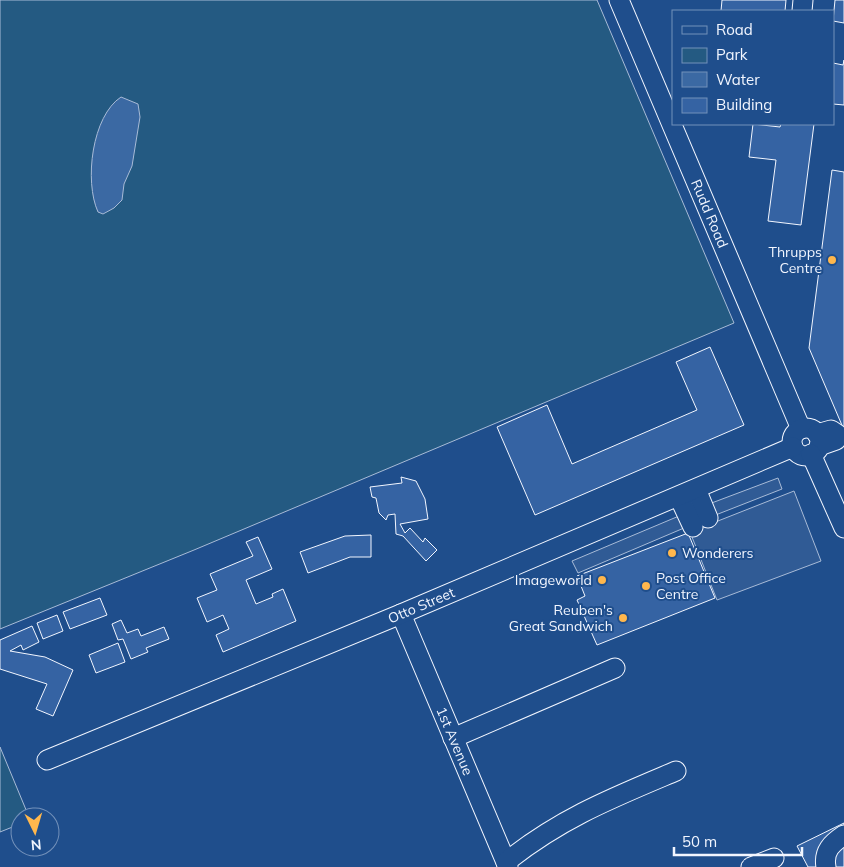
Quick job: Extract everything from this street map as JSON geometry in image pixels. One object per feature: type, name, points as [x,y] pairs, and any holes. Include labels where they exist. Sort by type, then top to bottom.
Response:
[{"type":"street","name":"Rudd Road","points":[[619,0],[672,121]]},
{"type":"street","name":"Rudd Road","points":[[674,125],[812,441],[844,528]]},
{"type":"street","name":"Otto Street","points":[[48,760],[401,614],[793,447],[799,454],[812,441]]},
{"type":"street","points":[[687,493],[701,523]]},
{"type":"street","name":"1st Avenue","points":[[401,614],[507,865]]},
{"type":"street","points":[[453,738],[615,668]]},
{"type":"street","points":[[507,865],[534,840],[569,818],[676,771]]},
{"type":"street","points":[[826,867],[827,851],[831,844],[844,835]]},
{"type":"street","points":[[751,867],[774,858]]},
{"type":"green space","points":[[0,0],[597,0],[734,323],[194,550],[0,629]]},
{"type":"green space","points":[[0,747],[25,807],[10,807],[10,828],[0,832]]},
{"type":"shaded area","points":[[778,478],[782,489],[713,516],[709,504]]},
{"type":"shaded area","points":[[794,491],[821,561],[717,600],[690,532]]},
{"type":"shaded area","points":[[679,516],[684,528],[578,573],[572,561]]},
{"type":"water","points":[[121,97],[138,104],[140,117],[132,166],[124,184],[122,200],[114,208],[103,214],[98,212],[94,199],[91,167],[93,150],[103,119],[111,106]]},
{"type":"building","points":[[722,0],[786,0],[785,10],[721,10]]},
{"type":"building","points":[[835,0],[844,0],[844,23],[834,21]]},
{"type":"building","points":[[844,60],[844,105],[834,104],[834,63],[843,65]]},
{"type":"building","points":[[753,125],[780,127],[781,125],[814,125],[801,225],[768,221],[776,160],[749,157]]},
{"type":"building","name":"Thrupps Centre","points":[[832,170],[844,172],[844,430],[809,348]]},
{"type":"building","points":[[710,347],[744,425],[535,515],[497,427],[547,405],[572,464],[697,410],[676,362]]},
{"type":"building","points":[[401,477],[416,481],[425,499],[428,519],[400,524],[405,533],[410,528],[423,542],[425,538],[437,550],[426,561],[403,536],[396,534],[395,514],[388,515],[386,520],[379,513],[376,498],[372,497],[370,487],[402,483]]},
{"type":"building","name":"Post Office Centre","points":[[688,533],[715,598],[597,645],[577,600],[585,596],[577,576]]},
{"type":"building","points":[[371,535],[371,557],[350,557],[308,573],[300,552],[345,536]]},
{"type":"building","points":[[258,537],[272,569],[246,580],[256,604],[273,597],[272,594],[283,589],[296,621],[223,652],[216,635],[229,629],[223,615],[207,622],[197,598],[217,590],[210,574],[253,556],[246,542]]},
{"type":"building","points":[[100,598],[107,615],[70,629],[63,612]]},
{"type":"building","points":[[57,615],[63,631],[43,639],[37,623]]},
{"type":"building","points":[[121,620],[127,633],[138,629],[141,636],[164,627],[169,639],[146,648],[148,652],[131,659],[123,639],[118,640],[112,624]]},
{"type":"building","points":[[32,626],[39,642],[23,650],[21,645],[10,651],[45,657],[73,670],[53,716],[36,709],[47,684],[0,669],[0,640]]},
{"type":"building","points":[[118,643],[125,662],[96,673],[89,655]]},
{"type":"building","points":[[844,823],[844,867],[808,867],[797,846]]},
{"type":"place","name":"Thrupps Centre","points":[[832,260]]},
{"type":"place","name":"Wonderers","points":[[672,553]]},
{"type":"place","name":"Imageworld","points":[[602,580]]},
{"type":"place","name":"Post Office Centre","points":[[646,586]]},
{"type":"place","name":"Reuben's Great Sandwich","points":[[623,618]]}]
